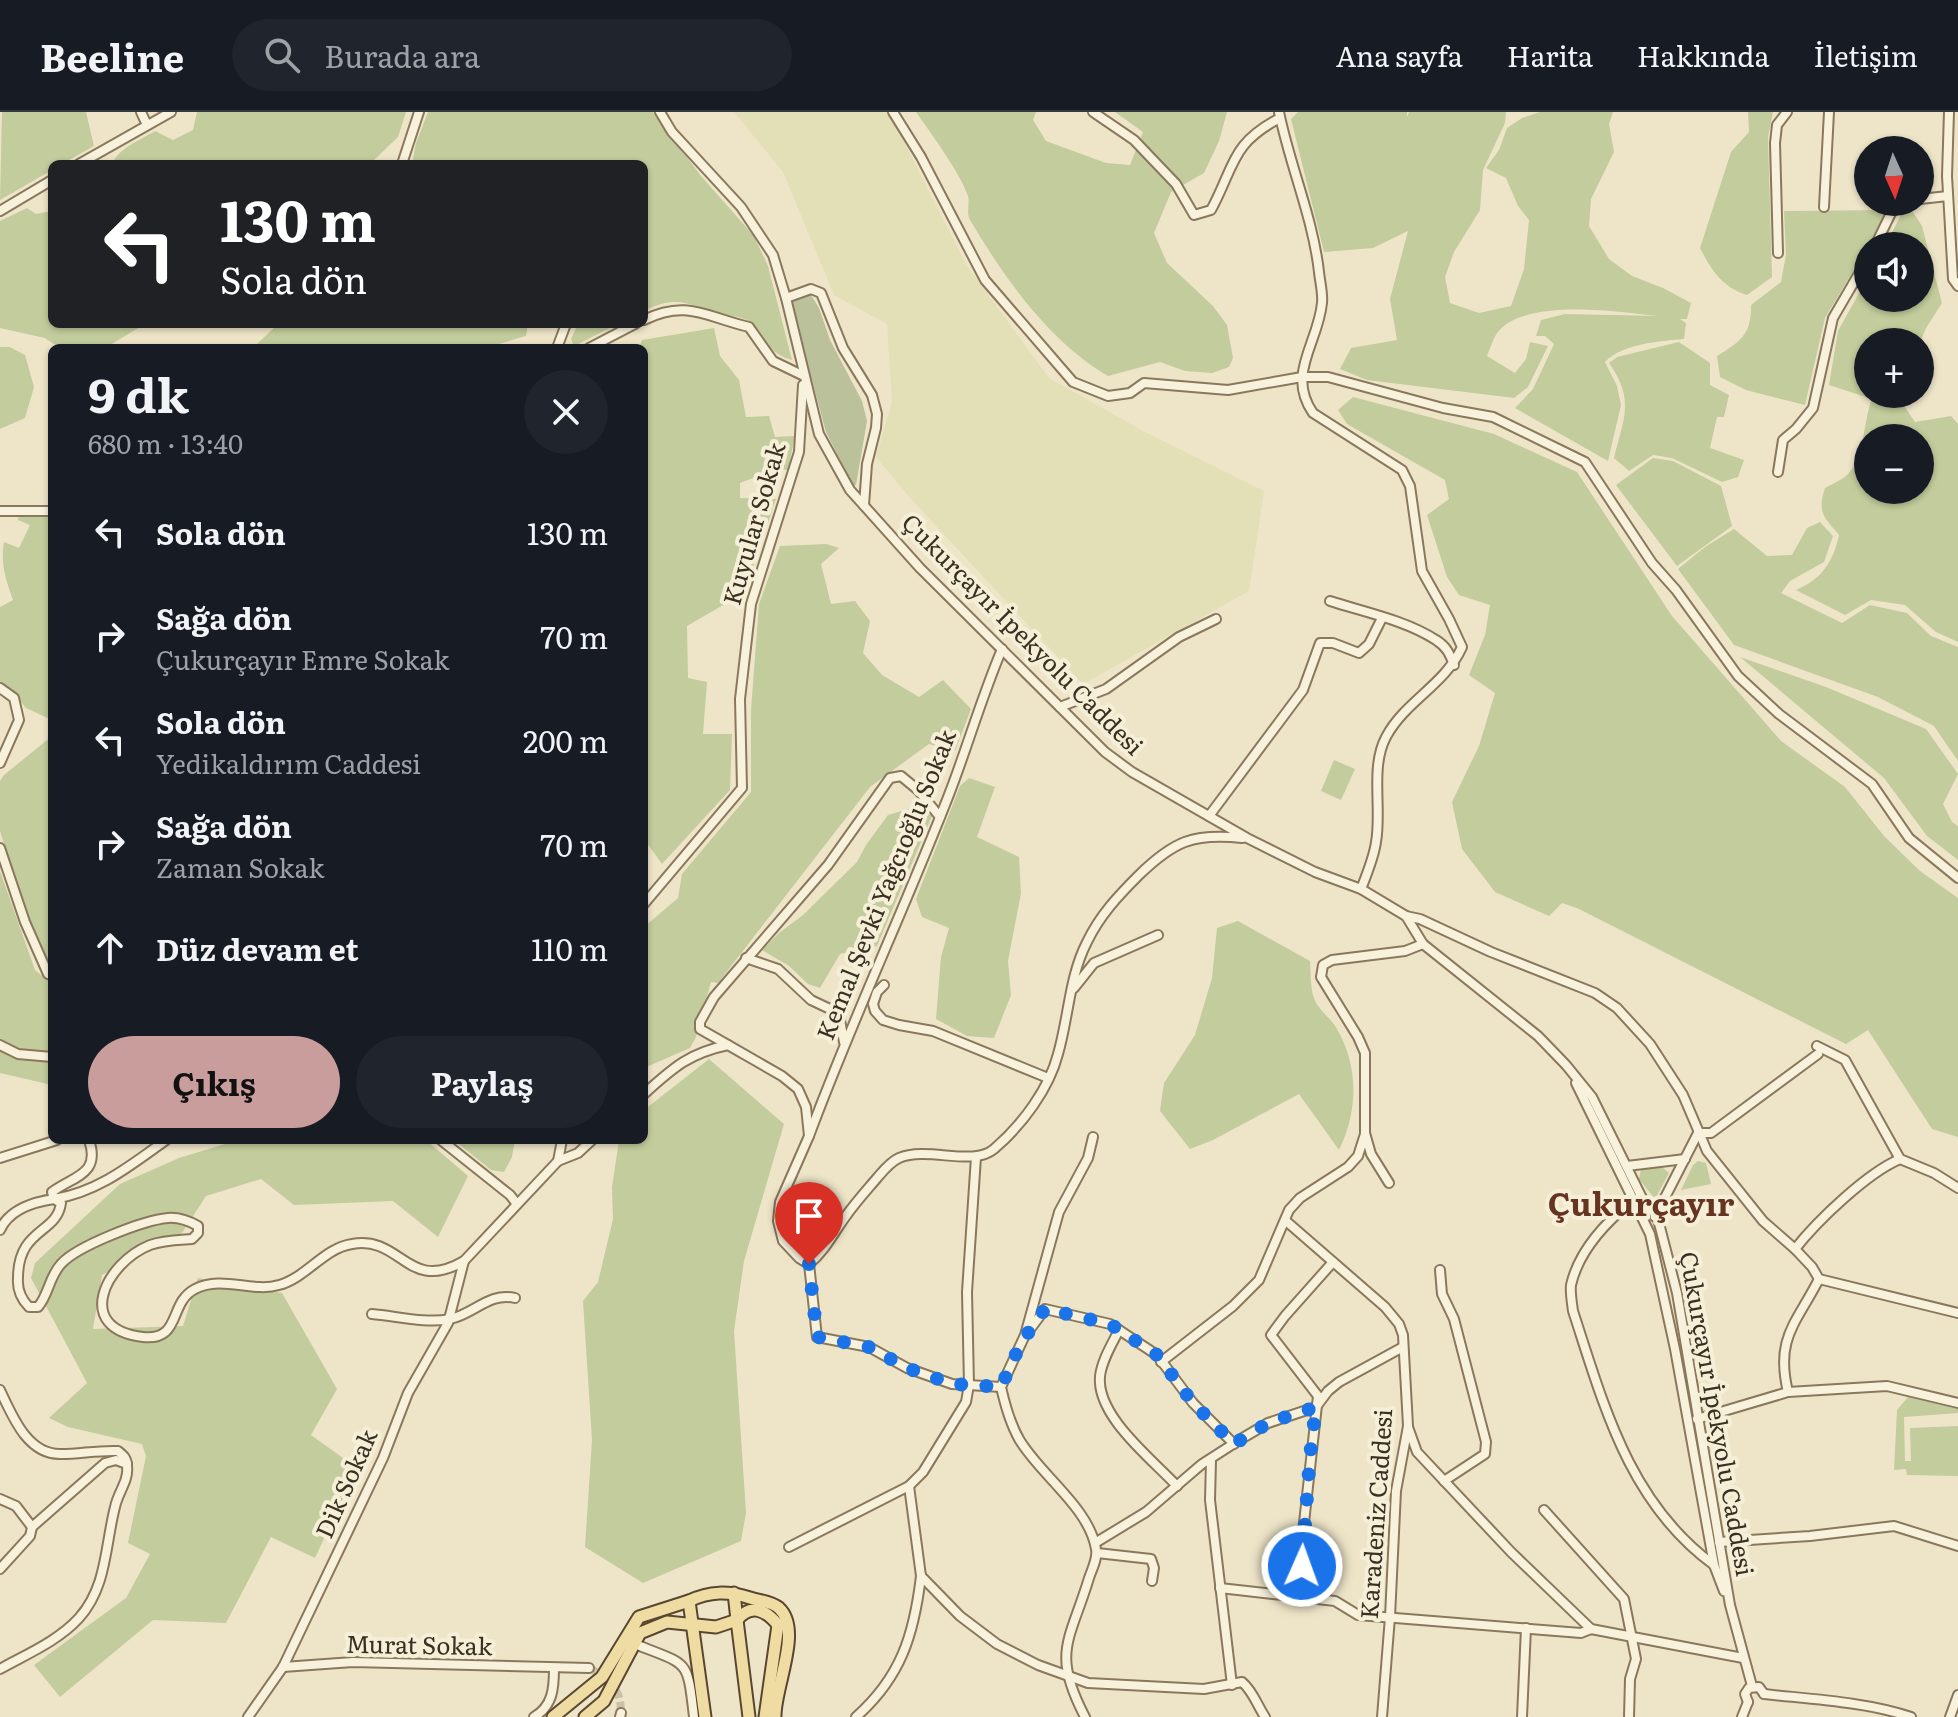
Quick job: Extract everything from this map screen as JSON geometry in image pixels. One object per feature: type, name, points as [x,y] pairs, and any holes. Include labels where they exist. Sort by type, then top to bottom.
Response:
[{"type":"main road","points":[[553,1717],[602,1677],[639,1617],[717,1592],[764,1601],[778,1608],[786,1618],[790,1634],[775,1717]]},
{"type":"main road","points":[[734,1593],[749,1717]]},
{"type":"main road","points":[[689,1601],[705,1717]]},
{"type":"main road","points":[[585,1717],[604,1701],[640,1633],[667,1622],[716,1627],[737,1620],[743,1613],[754,1609],[769,1614],[778,1625],[765,1717]]},
{"type":"street","points":[[141,112],[147,125]]},
{"type":"street","points":[[86,160],[171,112]]},
{"type":"street","points":[[403,160],[419,112]]},
{"type":"street","name":"Çukurçayır İpekyolu Caddesi","points":[[660,112],[672,132],[741,207],[773,255],[819,434],[850,490],[920,568],[1105,752],[1132,772],[1247,838],[1315,872],[1361,889],[1406,916],[1423,944],[1538,1036],[1592,1097],[1642,1198],[1657,1216],[1677,1293],[1730,1605],[1752,1686]]},
{"type":"street","points":[[893,112],[921,157],[985,280],[1073,382],[1108,396],[1130,393],[1144,383],[1228,390],[1302,377],[1328,377],[1443,408],[1493,417],[1585,462],[1652,563],[1676,590],[1738,676],[1779,714],[1872,784],[1909,838],[1958,878]]},
{"type":"street","points":[[1093,112],[1134,140],[1176,184],[1194,215],[1211,210],[1234,157],[1249,137],[1279,115],[1317,252],[1323,301],[1314,340],[1303,366],[1301,389],[1305,401],[1313,413],[1402,470],[1410,486],[1422,571],[1462,647],[1454,665],[1402,716],[1380,752],[1376,842],[1361,889]]},
{"type":"street","points":[[1778,253],[1775,143],[1777,125],[1787,112]]},
{"type":"street","points":[[1824,207],[1829,112]]},
{"type":"street","points":[[1949,112],[1948,196],[1953,279],[1958,286]]},
{"type":"street","points":[[0,211],[48,182]]},
{"type":"street","points":[[1934,198],[1948,196]]},
{"type":"street","points":[[1778,472],[1783,440],[1813,408],[1833,318],[1854,282]]},
{"type":"street","points":[[786,298],[811,289],[821,293],[843,348],[872,395],[877,414],[876,428],[867,464],[864,505]]},
{"type":"street","points":[[648,318],[660,312],[690,308],[715,319],[749,327],[773,361],[804,376]]},
{"type":"street","points":[[597,344],[627,328]]},
{"type":"street","name":"Kuyular Sokak","points":[[648,899],[742,788],[740,699],[751,604],[799,452],[804,376]]},
{"type":"street","points":[[0,511],[48,511]]},
{"type":"street","points":[[1330,601],[1437,640],[1449,652],[1454,665]]},
{"type":"street","points":[[1209,816],[1303,690],[1320,643],[1333,643],[1359,653],[1369,644],[1382,618]]},
{"type":"street","points":[[1060,707],[1106,689],[1179,637],[1216,619]]},
{"type":"street","name":"Kemal Şevki Yağcıoğlu Sokak","points":[[809,1264],[783,1241],[778,1221],[780,1202],[845,1047],[861,1000],[940,817],[986,685],[1002,649]]},
{"type":"street","points":[[0,688],[14,698],[19,720],[0,763]]},
{"type":"street","points":[[809,1136],[806,1107],[798,1089],[750,1055],[704,1033],[700,1022],[714,997],[828,865],[890,778],[901,776],[918,790],[940,817]]},
{"type":"street","points":[[1001,1387],[952,1384],[918,1372],[869,1347],[817,1337],[809,1264],[819,1256],[862,1195],[898,1158],[926,1153],[976,1157],[992,1151],[1018,1123],[1035,1102],[1058,1055],[1068,995],[1086,944],[1107,907],[1150,864],[1168,849],[1190,838],[1247,838]]},
{"type":"street","points":[[0,848],[25,922],[48,974]]},
{"type":"street","points":[[1406,916],[1420,919],[1491,952],[1595,993],[1617,1008],[1637,1028],[1683,1095],[1707,1151],[1763,1221],[1795,1249],[1819,1279],[1958,1313]]},
{"type":"street","points":[[1068,995],[1094,963],[1158,935]]},
{"type":"street","points":[[1389,1183],[1371,1154],[1365,1133],[1365,1053],[1321,977],[1323,965],[1332,960],[1405,951],[1423,944]]},
{"type":"street","points":[[746,958],[778,969],[811,1000],[830,1009],[840,1020],[845,1047]]},
{"type":"street","points":[[884,985],[877,992],[873,1004],[883,1020],[933,1031],[1048,1078]]},
{"type":"street","points":[[0,1045],[18,1054],[48,1057]]},
{"type":"street","points":[[648,1090],[675,1066],[703,1050],[728,1045]]},
{"type":"street","points":[[1698,1133],[1711,1133],[1818,1050],[1845,1060],[1900,1159],[1934,1173],[1958,1188]]},
{"type":"street","name":"Çukurçayır İpekyolu Caddesi","points":[[1566,1065],[1632,1201],[1646,1223],[1664,1294],[1714,1565],[1730,1605]]},
{"type":"street","points":[[1161,1362],[1233,1306],[1259,1280],[1289,1210],[1300,1198],[1348,1167],[1358,1156],[1365,1133]]},
{"type":"street","points":[[1646,1223],[1657,1216],[1698,1133]]},
{"type":"street","points":[[1085,1717],[1068,1677],[1065,1658],[1068,1632],[1081,1607],[1097,1553],[1095,1543],[1086,1524],[1019,1440],[1001,1387],[1025,1335],[1059,1212],[1088,1158],[1093,1137]]},
{"type":"street","points":[[0,1158],[48,1143]]},
{"type":"street","points":[[90,1144],[93,1151],[90,1165],[82,1176],[52,1192],[54,1199],[61,1203],[60,1211],[23,1248],[17,1284],[22,1299],[29,1307],[38,1307],[44,1300],[51,1277],[63,1261],[136,1225],[170,1218],[187,1220],[198,1226],[198,1233],[192,1239],[166,1240],[148,1246],[117,1268],[108,1282],[102,1300],[103,1314],[111,1327],[147,1338],[162,1336],[171,1329],[182,1298],[197,1288],[212,1283],[278,1286],[325,1256],[352,1244],[371,1244],[387,1250],[426,1273],[447,1271],[464,1261],[558,1161],[578,1153],[588,1144]]},
{"type":"street","points":[[0,1230],[4,1222],[21,1208],[96,1188],[160,1144]]},
{"type":"street","points":[[446,1144],[517,1204]]},
{"type":"street","points":[[558,1161],[561,1144]]},
{"type":"street","points":[[789,1547],[909,1486],[923,1472],[966,1402],[969,1385],[967,1292],[976,1157]]},
{"type":"street","points":[[1627,1166],[1685,1159]]},
{"type":"street","points":[[1795,1249],[1838,1204],[1889,1163],[1900,1159]]},
{"type":"street","points":[[1632,1201],[1610,1219],[1588,1247],[1571,1286],[1573,1311],[1623,1454],[1671,1528],[1714,1565]]},
{"type":"street","name":"Karadeniz Caddesi","points":[[1286,1221],[1385,1307],[1399,1324],[1403,1335],[1408,1426],[1396,1491],[1382,1717]]},
{"type":"street","name":"Dik Sokak","points":[[248,1717],[283,1667],[383,1458],[408,1393],[449,1319],[464,1261]]},
{"type":"street","points":[[1316,1598],[1306,1582],[1301,1550],[1318,1396],[1271,1335],[1333,1262]]},
{"type":"street","points":[[1440,1270],[1442,1294],[1454,1319],[1486,1442],[1485,1454],[1444,1481]]},
{"type":"street","points":[[1788,1392],[1784,1355],[1788,1332],[1819,1279]]},
{"type":"street","points":[[372,1314],[449,1319],[491,1298],[504,1295],[515,1298]]},
{"type":"street","points":[[1025,1335],[1045,1309],[1110,1324],[1157,1355],[1193,1403],[1234,1444]]},
{"type":"street","points":[[1119,1330],[1102,1366],[1102,1392],[1110,1413],[1122,1430],[1177,1486]]},
{"type":"street","points":[[1095,1543],[1146,1512],[1234,1444],[1268,1423],[1316,1407],[1339,1382],[1403,1347]]},
{"type":"street","points":[[1688,1421],[1788,1392],[1887,1386],[1958,1403]]},
{"type":"street","points":[[0,1390],[17,1423],[30,1441],[43,1450],[59,1455],[118,1451],[126,1457],[127,1464],[126,1481],[115,1504],[105,1566],[97,1591],[80,1618],[59,1636],[0,1669]]},
{"type":"street","points":[[1408,1426],[1417,1452],[1511,1552],[1591,1629]]},
{"type":"street","points":[[0,1569],[30,1536],[32,1527],[105,1463],[116,1460],[127,1464]]},
{"type":"street","points":[[1211,1460],[1210,1500],[1232,1685]]},
{"type":"street","points":[[856,1717],[878,1697],[894,1676],[918,1603],[921,1576],[909,1486]]},
{"type":"street","points":[[0,1499],[16,1506],[32,1527]]},
{"type":"street","points":[[1544,1510],[1624,1599],[1636,1659],[1630,1679],[1629,1717]]},
{"type":"street","points":[[1710,1543],[1894,1526],[1958,1546]]},
{"type":"street","points":[[1097,1553],[1151,1559],[1154,1568],[1152,1581]]},
{"type":"street","points":[[921,1576],[960,1616],[997,1644],[1038,1665],[1088,1683],[1204,1689],[1242,1682],[1250,1689],[1265,1717]]},
{"type":"street","points":[[1220,1588],[1335,1601],[1358,1615],[1581,1633],[1591,1629],[1743,1658]]},
{"type":"street","points":[[1522,1717],[1526,1628]]},
{"type":"street","points":[[635,1644],[683,1664],[689,1675],[694,1717]]},
{"type":"street","name":"Murat Sokak","points":[[283,1667],[353,1662],[589,1668]]},
{"type":"street","points":[[534,1717],[543,1711],[553,1692],[554,1668]]},
{"type":"street","points":[[1742,1717],[1748,1702],[1745,1694],[1752,1686],[1759,1687],[1764,1694]]},
{"type":"street","points":[[1748,1702],[1759,1703],[1764,1694]]},
{"type":"street","points":[[1764,1694],[1803,1697],[1871,1713],[1911,1717]]},
{"type":"street","points":[[1950,1717],[1958,1695]]},
{"type":"shaded area","points":[[734,112],[889,112],[966,264],[1049,378],[1143,431],[1264,491],[1249,591],[1083,684],[910,498],[876,457],[892,402],[887,324],[834,295],[783,172]]},
{"type":"green space","points":[[2,112],[86,112],[94,146],[69,160],[48,160],[48,172],[0,200]]},
{"type":"green space","points":[[197,112],[406,112],[398,137],[374,160],[114,160],[125,149],[155,131],[173,140],[193,130]]},
{"type":"green space","points":[[428,112],[653,112],[701,176],[754,236],[768,266],[792,360],[772,349],[758,329],[742,318],[676,302],[648,309],[648,160],[413,160]]},
{"type":"green space","points":[[916,112],[1036,112],[1033,120],[1046,141],[1106,163],[1130,165],[1143,132],[1115,112],[1227,112],[1219,141],[1204,173],[1171,192],[1154,233],[1167,263],[1213,306],[1227,325],[1233,358],[1229,367],[1212,373],[1185,371],[1160,362],[1108,376],[1066,345],[1030,307],[998,264],[970,220],[968,196],[959,176]]},
{"type":"green space","points":[[1298,112],[1407,112],[1407,117],[1409,112],[1506,112],[1505,123],[1483,170],[1480,210],[1454,252],[1445,277],[1450,303],[1479,313],[1511,306],[1524,269],[1529,220],[1518,206],[1506,178],[1486,168],[1499,150],[1507,128],[1522,118],[1540,112],[1613,112],[1609,124],[1614,152],[1591,199],[1589,226],[1609,259],[1632,276],[1691,303],[1687,319],[1680,319],[1686,323],[1684,339],[1631,347],[1605,362],[1617,386],[1621,405],[1608,461],[1515,408],[1533,389],[1554,344],[1545,336],[1536,336],[1541,320],[1565,314],[1658,316],[1573,310],[1528,315],[1510,322],[1497,333],[1487,356],[1515,373],[1526,359],[1530,342],[1548,346],[1528,387],[1514,398],[1367,380],[1340,369],[1351,348],[1397,340],[1390,299],[1408,231],[1373,248],[1324,252],[1291,119]]},
{"type":"green space","points":[[1748,112],[1773,112],[1768,137],[1772,277],[1747,295],[1731,288],[1719,277],[1700,248],[1731,152],[1749,132]]},
{"type":"green space","points":[[27,208],[36,214],[48,212],[48,328],[138,328],[112,344],[54,344],[45,338],[0,328],[0,221]]},
{"type":"green space","points":[[1854,210],[1854,216],[1883,216],[1876,232],[1854,232],[1854,270],[1825,318],[1805,405],[1746,390],[1720,377],[1717,356],[1747,330],[1751,305],[1781,282],[1786,255],[1784,211]]},
{"type":"green space","points":[[1900,216],[1916,216],[1924,232],[1892,232]]},
{"type":"green space","points":[[1934,272],[1942,303],[1926,328],[1854,328],[1854,393],[1829,385],[1838,331],[1854,302],[1854,312],[1934,312]]},
{"type":"green space","points":[[811,295],[862,401],[867,421],[856,485],[853,485],[826,432],[792,307],[794,300]]},
{"type":"green space","points":[[274,328],[527,328],[526,336],[499,344],[257,344]]},
{"type":"green space","points":[[576,328],[610,328],[578,344],[573,344],[571,339]]},
{"type":"green space","points":[[714,328],[720,356],[739,380],[746,417],[769,416],[775,437],[795,436],[788,470],[766,469],[761,475],[740,483],[740,498],[776,499],[744,593],[687,626],[688,678],[707,682],[703,734],[732,734],[730,790],[662,864],[648,845],[648,344],[640,344],[642,340]]},
{"type":"green space","points":[[1679,342],[1710,363],[1710,385],[1729,395],[1724,417],[1717,417],[1710,448],[1744,460],[1738,477],[1722,482],[1672,458],[1653,455],[1629,471],[1614,458],[1624,420],[1625,399],[1609,363],[1617,357]]},
{"type":"green space","points":[[0,347],[10,347],[25,355],[34,387],[25,418],[0,429]]},
{"type":"green space","points":[[1353,397],[1494,434],[1577,472],[1672,616],[1781,741],[1845,787],[1884,836],[1920,871],[1958,898],[1958,1137],[1932,1129],[1868,1030],[1846,1044],[1577,908],[1562,903],[1549,916],[1495,892],[1462,849],[1452,802],[1479,746],[1495,693],[1469,675],[1485,635],[1490,605],[1459,595],[1447,577],[1427,515],[1449,499],[1445,480],[1347,424],[1338,410]]},
{"type":"green space","points":[[1869,408],[1906,408],[1915,422],[1951,416],[1958,424],[1958,642],[1936,632],[1905,605],[1871,600],[1845,615],[1796,590],[1819,575],[1833,553],[1839,535],[1823,514],[1823,496],[1825,488],[1846,476],[1854,466],[1854,504],[1934,504],[1934,424],[1866,424]]},
{"type":"green space","points":[[1653,458],[1673,461],[1721,486],[1732,526],[1677,566],[1616,485]]},
{"type":"green space","points":[[19,515],[48,515],[48,718],[26,708],[13,692],[0,684],[0,607],[13,600],[4,571],[4,542],[19,548],[30,525],[18,520]]},
{"type":"green space","points":[[1820,522],[1833,536],[1824,562],[1790,581],[1781,593],[1842,623],[1870,605],[1907,613],[1931,636],[1958,647],[1958,761],[1934,726],[1878,697],[1734,645],[1678,569],[1734,529],[1767,556],[1792,555],[1807,528]]},
{"type":"green space","points":[[826,544],[839,548],[821,564],[831,604],[855,601],[870,621],[863,653],[882,675],[919,697],[943,680],[971,709],[955,751],[929,744],[870,787],[718,983],[711,982],[690,1048],[648,1066],[648,924],[678,898],[682,874],[751,792],[751,710],[759,604],[780,546]]},
{"type":"green space","points":[[1740,657],[1826,687],[1926,729],[1958,774],[1943,804],[1952,822],[1958,826],[1958,860],[1927,836],[1884,778]]},
{"type":"green space","points":[[48,739],[48,964],[27,919],[0,831],[0,781]]},
{"type":"green space","points":[[1334,760],[1355,769],[1341,800],[1321,791]]},
{"type":"green space","points":[[969,778],[995,787],[977,837],[1019,857],[1021,893],[1008,961],[1011,995],[994,1038],[967,1036],[936,1019],[941,957],[949,928],[922,917],[916,899],[960,786]]},
{"type":"green space","points":[[918,806],[932,816],[877,946],[840,954],[820,988],[808,984],[789,966],[762,950],[857,862],[888,815]]},
{"type":"green space","points":[[0,871],[35,970],[48,981],[48,1084],[0,1073]]},
{"type":"green space","points":[[1238,921],[1310,961],[1314,998],[1337,1029],[1352,1074],[1353,1105],[1339,1150],[1299,1094],[1190,1149],[1160,1111],[1164,1083],[1195,1035],[1212,978],[1217,928]]},
{"type":"green space","points":[[709,1059],[784,1124],[744,1261],[734,1331],[746,1513],[741,1541],[643,1583],[585,1547],[592,1440],[583,1301],[598,1282],[613,1219],[612,1187],[618,1144],[648,1144],[648,1107]]},
{"type":"green space","points":[[225,1144],[431,1144],[468,1176],[438,1237],[393,1201],[294,1205],[261,1179],[206,1196],[182,1233],[102,1275],[93,1329],[183,1326],[198,1278],[282,1293],[337,1389],[311,1435],[357,1468],[315,1558],[271,1537],[226,1623],[153,1620],[60,1697],[34,1665],[126,1598],[150,1554],[128,1543],[146,1456],[142,1444],[68,1427],[49,1418],[87,1383],[31,1278],[35,1263],[120,1184],[179,1158]]},
{"type":"green space","points":[[459,1144],[514,1144],[504,1172],[491,1170]]},
{"type":"green space","points":[[1698,1161],[1706,1163],[1711,1184],[1681,1190],[1693,1165]]},
{"type":"green space","points":[[1658,1164],[1669,1173],[1655,1199],[1639,1179],[1642,1165]]},
{"type":"green space","points":[[1908,1397],[1958,1409],[1958,1413],[1904,1417],[1905,1461],[1911,1461],[1910,1428],[1958,1426],[1958,1476],[1907,1475],[1906,1469],[1894,1470],[1897,1410]]},
{"type":"tunnel","points":[[589,1668],[613,1685],[619,1697],[621,1713]]},
{"type":"district","name":"Çukurçayır","points":[[1641,1205]]},
{"type":"route","points":[[809,1264],[817,1337],[869,1347],[907,1368],[952,1384],[1001,1387],[1025,1335],[1045,1309],[1110,1324],[1157,1355],[1193,1403],[1234,1444],[1268,1423],[1316,1407],[1302,1566]]}]
